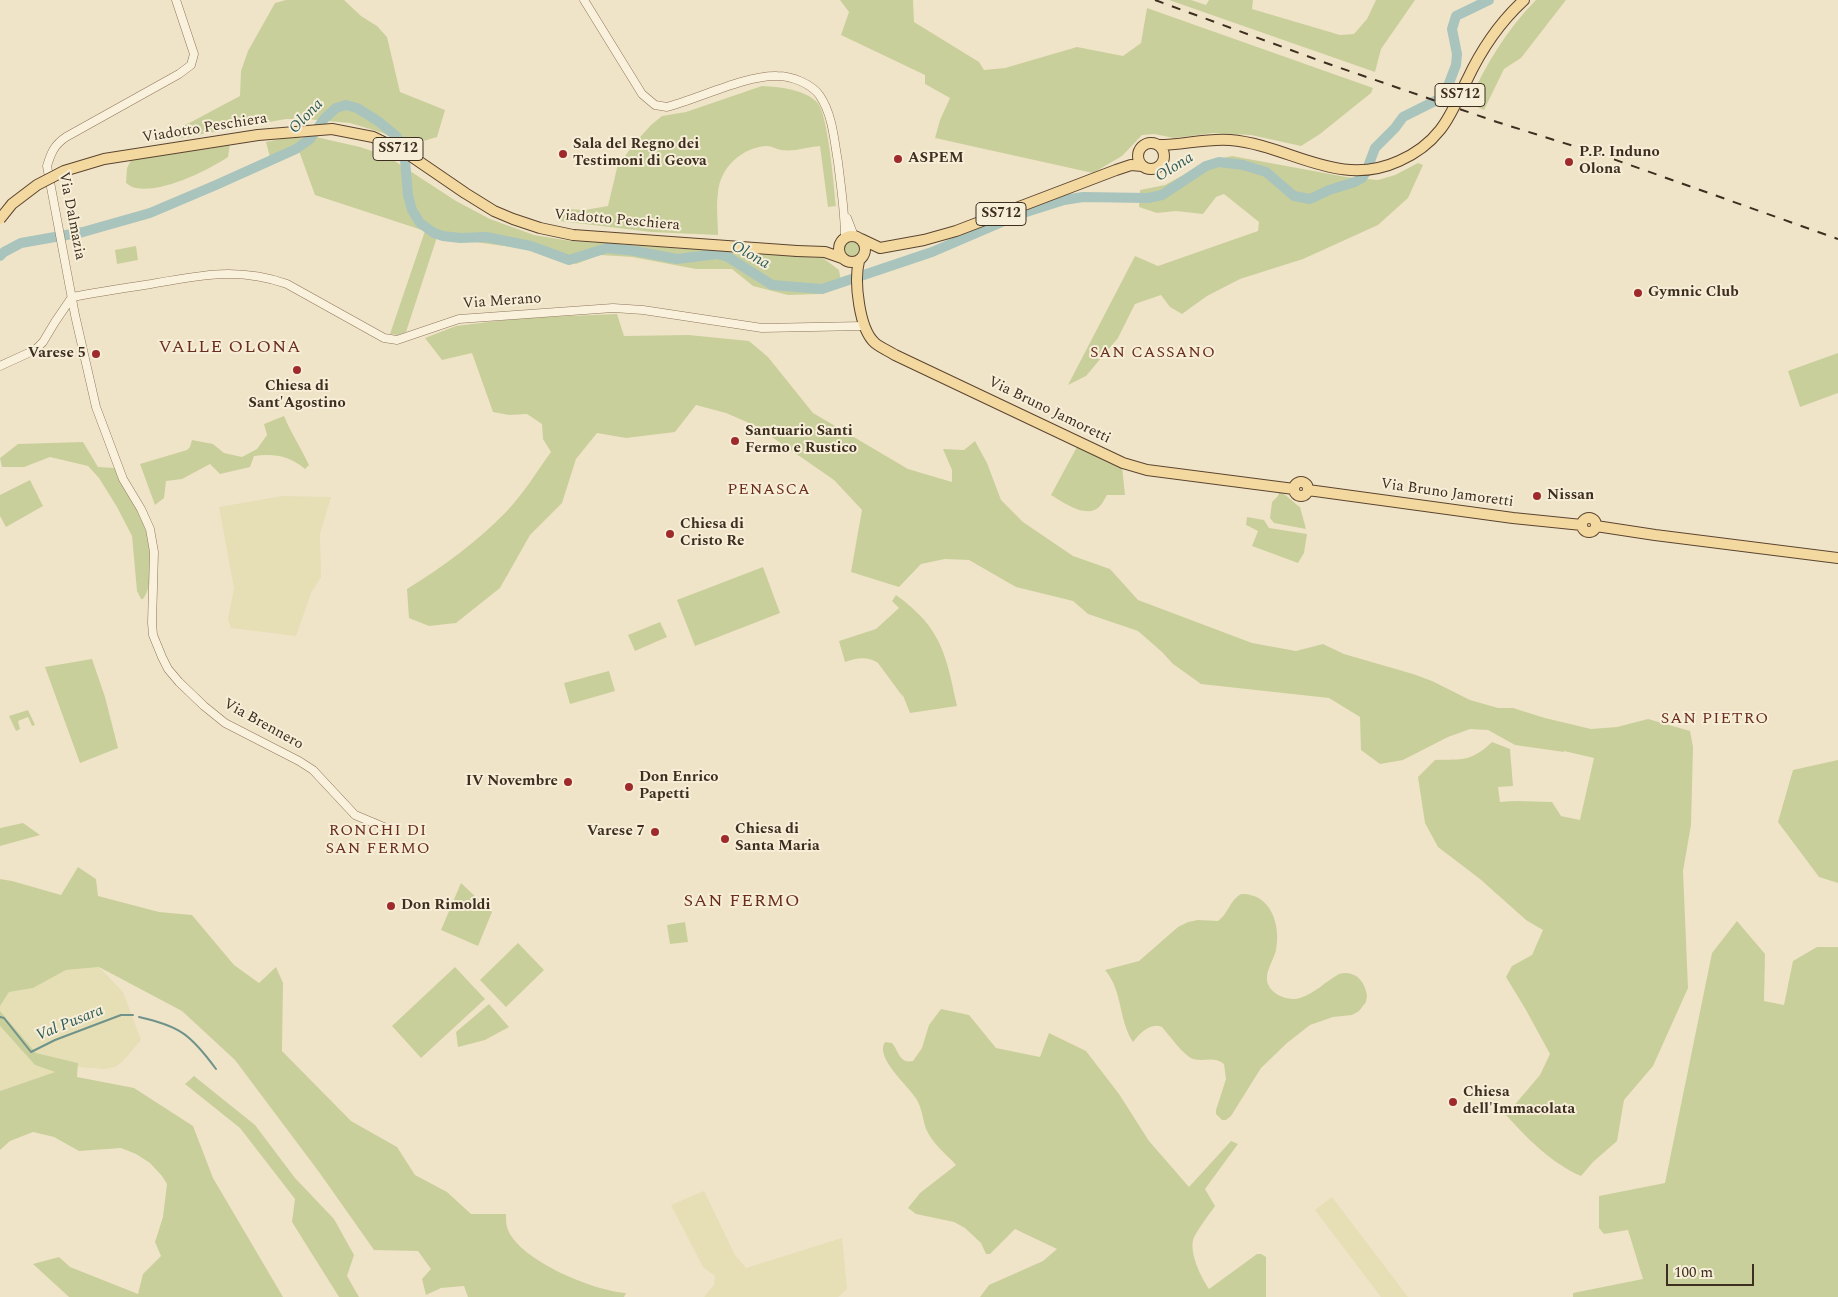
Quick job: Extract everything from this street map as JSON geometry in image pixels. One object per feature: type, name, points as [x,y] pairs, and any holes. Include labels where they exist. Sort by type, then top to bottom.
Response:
[{"type":"main road","name":"SS712","points":[[1116,170],[1130,161],[1139,149],[1146,144],[1180,145],[1230,140],[1266,147],[1338,170],[1376,169],[1392,164],[1416,152],[1438,133],[1480,56],[1496,31],[1524,0]]},
{"type":"main road","name":"Viadotto Peschiera","points":[[0,219],[12,204],[37,185],[64,172],[104,160],[258,135],[332,129],[373,137],[408,154],[494,211],[540,228],[573,235],[825,252]]},
{"type":"main road","points":[[1159,145],[1163,151],[1164,158]]},
{"type":"main road","name":"SS712","points":[[825,252],[842,258],[846,262],[857,263],[880,248],[924,240],[956,231],[1116,170],[1131,166],[1142,166],[1153,170],[1161,165],[1164,158],[1180,145]]},
{"type":"main road","points":[[1139,149],[1137,158],[1142,166]]},
{"type":"main road","points":[[825,252],[850,238],[880,248]]},
{"type":"main road","points":[[842,258],[839,249],[850,238]]},
{"type":"main road","points":[[850,238],[866,250],[857,263],[857,283],[863,326]]},
{"type":"main road","name":"Via Bruno Jamoretti","points":[[863,326],[875,342],[895,355],[1123,463],[1147,470],[1294,489],[1296,484],[1302,482],[1307,485],[1308,490],[1513,518],[1582,525],[1583,530],[1588,532],[1596,526],[1838,558]]},
{"type":"street","name":"Via Dalmazia","points":[[93,397],[47,166],[52,150],[57,143],[180,74],[191,65],[194,54],[176,0]]},
{"type":"street","points":[[584,0],[642,94],[655,105],[667,107],[762,78],[777,76],[791,78],[807,84],[819,95],[826,107],[832,125],[850,238]]},
{"type":"street","name":"Via Merano","points":[[72,297],[198,275],[251,274],[287,284],[384,338],[392,340],[459,319],[612,308],[643,310],[762,328],[863,326]]},
{"type":"street","points":[[0,366],[35,350],[43,342],[72,297]]},
{"type":"street","name":"Via Brennero","points":[[93,397],[107,440],[123,478],[150,529],[154,552],[151,616],[153,635],[168,669],[204,706],[225,723],[300,761],[313,770],[355,815],[386,828]]},
{"type":"shaded area","points":[[282,496],[331,497],[320,534],[321,577],[311,593],[296,636],[231,628],[228,619],[234,588],[219,507]]},
{"type":"shaded area","points":[[99,967],[123,992],[141,1040],[123,1061],[115,1067],[104,1069],[78,1067],[78,1063],[36,1053],[0,1011],[0,1006],[8,992],[33,988],[66,970]]},
{"type":"shaded area","points":[[0,1026],[35,1065],[56,1072],[0,1091]]},
{"type":"shaded area","points":[[704,1191],[735,1255],[746,1268],[842,1238],[847,1289],[838,1297],[704,1297],[714,1285],[715,1276],[703,1267],[671,1205]]},
{"type":"shaded area","points":[[1332,1197],[1408,1297],[1381,1297],[1315,1210]]},
{"type":"green space","points":[[286,0],[344,0],[361,16],[377,26],[387,37],[400,92],[445,110],[437,137],[417,143],[412,148],[383,133],[350,123],[286,119],[180,138],[176,130],[240,96],[241,71],[248,51],[275,3]]},
{"type":"green space","points":[[840,0],[913,0],[914,22],[979,62],[984,70],[1005,68],[1077,47],[1123,56],[1141,43],[1147,8],[1373,88],[1371,93],[1320,134],[1301,146],[1251,135],[1213,133],[1174,138],[1154,134],[1142,135],[1122,156],[1093,173],[935,138],[940,120],[950,98],[925,84],[925,75],[841,35],[849,12]]},
{"type":"green space","points":[[1169,0],[1191,0],[1206,5],[1209,0],[1253,0],[1252,9],[1340,35],[1354,34],[1367,19],[1376,0],[1415,0],[1381,49],[1375,72]]},
{"type":"green space","points":[[1536,0],[1566,0],[1521,58],[1504,69],[1484,110],[1468,103],[1497,48],[1515,23]]},
{"type":"green space","points":[[762,86],[798,91],[817,102],[821,109],[827,135],[836,206],[828,207],[820,146],[781,150],[766,146],[741,155],[734,160],[723,175],[717,198],[718,235],[651,232],[560,221],[568,209],[585,210],[608,206],[617,168],[632,146],[662,116],[686,112]]},
{"type":"green space","points":[[316,137],[360,147],[387,156],[456,201],[490,219],[534,235],[571,241],[823,258],[839,270],[842,287],[820,294],[788,295],[753,286],[732,269],[696,269],[632,257],[600,255],[576,264],[534,250],[437,237],[406,332],[398,335],[390,334],[425,231],[315,195],[299,151],[271,161],[266,142],[285,138]]},
{"type":"green space","points":[[230,144],[228,157],[184,180],[147,189],[135,188],[126,183],[127,168],[132,158]]},
{"type":"green space","points":[[1232,156],[1346,177],[1378,180],[1395,175],[1418,163],[1423,165],[1408,198],[1378,225],[1303,259],[1240,279],[1207,296],[1182,314],[1170,307],[1161,295],[1135,304],[1118,338],[1086,376],[1068,385],[1135,256],[1158,266],[1258,231],[1259,222],[1224,194],[1216,197],[1203,214],[1176,211],[1157,213],[1139,207],[1140,190],[1165,185],[1209,161]]},
{"type":"green space","points":[[852,241],[858,244],[861,250],[858,256],[852,259],[846,256],[843,250],[846,244]]},
{"type":"green space","points":[[136,246],[138,260],[117,264],[115,250]]},
{"type":"green space","points":[[617,314],[624,336],[689,335],[749,341],[768,357],[813,413],[908,469],[952,482],[952,470],[943,449],[964,450],[975,441],[987,463],[1001,500],[1023,522],[1073,556],[1110,569],[1138,600],[1252,643],[1296,651],[1323,644],[1344,654],[1413,674],[1432,681],[1470,700],[1498,708],[1513,708],[1591,729],[1617,727],[1648,719],[1690,731],[1693,747],[1691,825],[1683,871],[1688,988],[1653,1066],[1624,1100],[1617,1141],[1593,1162],[1581,1176],[1550,1157],[1531,1141],[1506,1115],[1540,1075],[1550,1054],[1506,977],[1512,966],[1532,955],[1543,930],[1526,920],[1480,879],[1438,847],[1425,823],[1418,777],[1435,760],[1466,758],[1478,753],[1492,742],[1510,749],[1513,786],[1498,787],[1500,802],[1552,802],[1561,816],[1580,820],[1594,758],[1564,751],[1515,745],[1488,730],[1470,729],[1448,737],[1403,760],[1380,764],[1361,750],[1360,717],[1329,698],[1201,684],[1173,664],[1138,631],[1088,614],[1073,601],[1016,587],[969,560],[945,559],[921,564],[899,587],[851,572],[862,510],[834,480],[756,426],[726,413],[696,405],[675,432],[626,438],[597,433],[576,459],[562,503],[530,535],[500,588],[456,623],[429,626],[409,618],[407,589],[460,553],[496,522],[519,497],[551,452],[543,439],[542,424],[527,414],[509,415],[493,412],[472,353],[442,360],[425,338],[456,326],[521,318]]},
{"type":"green space","points":[[1838,353],[1838,393],[1800,407],[1788,371]]},
{"type":"green space","points":[[284,416],[309,465],[305,469],[288,458],[268,455],[254,456],[250,467],[220,474],[210,464],[182,479],[166,481],[164,498],[155,505],[140,464],[187,450],[192,440],[213,444],[224,453],[242,457],[257,449],[267,435],[264,424]]},
{"type":"green space","points":[[83,442],[98,467],[115,468],[142,518],[146,530],[150,557],[149,584],[143,599],[141,599],[137,591],[132,536],[99,478],[88,466],[50,457],[24,467],[2,467],[0,458],[18,444]]},
{"type":"green space","points":[[1078,445],[1122,466],[1125,495],[1107,495],[1095,510],[1082,511],[1051,495]]},
{"type":"green space","points":[[30,480],[43,506],[6,527],[0,516],[0,495]]},
{"type":"green space","points":[[1279,492],[1285,494],[1300,507],[1306,529],[1274,523],[1270,518],[1272,502]]},
{"type":"green space","points":[[1247,517],[1264,520],[1269,528],[1307,534],[1304,553],[1298,563],[1252,546],[1258,531],[1246,525]]},
{"type":"green space","points":[[763,567],[780,613],[695,646],[677,600]]},
{"type":"green space","points":[[896,595],[911,607],[933,631],[945,657],[957,706],[910,713],[902,693],[903,697],[878,663],[862,658],[845,662],[839,641],[876,629],[899,608],[892,601]]},
{"type":"green space","points":[[660,622],[667,637],[635,651],[628,635]]},
{"type":"green space","points":[[92,659],[105,697],[118,748],[80,763],[45,667]]},
{"type":"green space","points":[[609,671],[615,691],[570,704],[564,683]]},
{"type":"green space","points":[[28,710],[35,725],[32,726],[28,717],[18,721],[20,729],[16,731],[9,716]]},
{"type":"green space","points":[[1838,760],[1838,883],[1819,877],[1778,822],[1793,770]]},
{"type":"green space","points":[[23,823],[40,835],[0,846],[0,828]]},
{"type":"green space","points":[[78,867],[96,879],[98,896],[159,912],[192,915],[234,965],[259,983],[276,967],[283,983],[282,1051],[351,1121],[397,1147],[415,1175],[447,1192],[471,1214],[506,1214],[508,1230],[515,1242],[527,1253],[578,1280],[596,1287],[626,1293],[624,1297],[468,1297],[464,1286],[441,1288],[426,1295],[422,1279],[431,1269],[418,1251],[374,1250],[319,1172],[235,1060],[182,1011],[99,967],[66,970],[33,988],[9,992],[0,1006],[0,879],[61,895]]},
{"type":"green space","points":[[461,883],[492,912],[478,946],[441,930]]},
{"type":"green space","points":[[1241,894],[1251,895],[1260,899],[1272,912],[1275,921],[1277,931],[1276,950],[1267,976],[1269,987],[1273,991],[1283,997],[1300,998],[1310,994],[1339,974],[1350,973],[1358,977],[1364,985],[1367,995],[1366,1002],[1359,1011],[1352,1015],[1333,1017],[1310,1025],[1287,1043],[1261,1068],[1231,1116],[1226,1120],[1222,1120],[1216,1114],[1216,1110],[1226,1079],[1224,1064],[1216,1060],[1197,1060],[1189,1057],[1162,1027],[1158,1026],[1146,1029],[1133,1042],[1125,1024],[1115,987],[1105,970],[1139,961],[1178,927],[1188,922],[1198,920],[1218,921]]},
{"type":"green space","points":[[1737,921],[1765,954],[1764,1001],[1784,1005],[1793,961],[1817,947],[1838,947],[1838,1297],[1573,1297],[1573,1293],[1643,1279],[1628,1230],[1604,1234],[1599,1228],[1599,1196],[1665,1183],[1712,953]]},
{"type":"green space","points":[[685,922],[688,942],[670,944],[667,925]]},
{"type":"green space","points":[[518,943],[544,970],[506,1007],[480,980]]},
{"type":"green space","points":[[455,967],[485,999],[421,1058],[392,1026]]},
{"type":"green space","points":[[489,1004],[509,1027],[485,1040],[458,1047],[456,1032]]},
{"type":"green space","points":[[941,1009],[969,1015],[996,1048],[1040,1057],[1049,1033],[1086,1051],[1119,1094],[1149,1141],[1189,1187],[1231,1141],[1238,1144],[1205,1189],[1215,1206],[1193,1240],[1193,1252],[1200,1272],[1209,1289],[1257,1254],[1266,1257],[1266,1297],[980,1297],[989,1285],[1043,1261],[1057,1249],[1015,1229],[990,1254],[986,1254],[981,1243],[965,1228],[954,1222],[916,1214],[908,1208],[920,1193],[956,1165],[935,1144],[926,1129],[917,1100],[888,1064],[883,1049],[885,1042],[892,1043],[902,1059],[913,1061],[922,1048],[929,1025]]},
{"type":"green space","points":[[0,1011],[36,1053],[78,1063],[77,1077],[134,1088],[193,1126],[213,1178],[283,1297],[69,1297],[33,1264],[59,1257],[70,1267],[138,1294],[143,1274],[161,1256],[155,1242],[163,1217],[167,1184],[150,1163],[136,1154],[121,1148],[79,1151],[54,1137],[33,1132],[10,1141],[0,1150],[0,1091],[55,1072],[35,1065],[0,1026]]},
{"type":"green space","points":[[194,1076],[255,1125],[295,1178],[334,1219],[354,1255],[347,1276],[359,1297],[339,1297],[292,1222],[295,1199],[240,1128],[185,1084]]},
{"type":"waterway","name":"Olona","points":[[0,256],[21,243],[83,232],[150,213],[216,185],[296,149],[310,139],[324,119],[336,108],[346,105],[357,108],[378,121],[396,136],[401,143],[405,160],[408,195],[412,210],[420,223],[434,233],[460,238],[486,237],[531,246],[569,260],[607,248],[677,259],[717,254],[728,257],[772,285],[822,289],[932,252],[1023,213],[1064,200],[1083,197],[1148,198],[1162,195],[1206,166],[1219,162],[1243,165],[1266,172],[1294,196],[1310,199],[1329,190],[1355,182],[1362,178],[1366,172],[1375,148],[1403,117],[1441,98],[1446,91],[1456,65],[1457,54],[1452,29],[1456,16],[1489,0]]},
{"type":"waterway","name":"Val Pusara","points":[[0,1017],[4,1018],[31,1052],[55,1040],[121,1015],[133,1015]]},
{"type":"waterway","name":"Val Pusara","points":[[139,1017],[165,1024],[184,1034],[199,1048],[216,1069]]},
{"type":"railway","points":[[1155,0],[1326,63],[1497,122],[1599,154],[1838,239]]},
{"type":"place","name":"Sala del Regno dei Testimoni di Geova","points":[[563,154]]},
{"type":"place","name":"ASPEM","points":[[898,159]]},
{"type":"place","name":"P.P. Induno Olona","points":[[1569,162]]},
{"type":"place","name":"Gymnic Club","points":[[1638,293]]},
{"type":"place","name":"Varese 5","points":[[96,354]]},
{"type":"place","name":"Chiesa di Sant'Agostino","points":[[297,370]]},
{"type":"place","name":"Santuario Santi Fermo e Rustico","points":[[735,441]]},
{"type":"place","name":"Nissan","points":[[1537,496]]},
{"type":"place","name":"Chiesa di Cristo Re","points":[[670,534]]},
{"type":"place","name":"IV Novembre","points":[[568,782]]},
{"type":"place","name":"Don Enrico Papetti","points":[[629,787]]},
{"type":"place","name":"Varese 7","points":[[655,832]]},
{"type":"place","name":"Chiesa di Santa Maria","points":[[725,839]]},
{"type":"place","name":"Don Rimoldi","points":[[391,906]]},
{"type":"place","name":"Chiesa dell'Immacolata","points":[[1453,1102]]},
{"type":"district","name":"VALLE OLONA","points":[[230,348]]},
{"type":"district","name":"SAN CASSANO","points":[[1153,354]]},
{"type":"district","name":"PENASCA","points":[[769,491]]},
{"type":"district","name":"SAN PIETRO","points":[[1715,720]]},
{"type":"district","name":"RONCHI DI SAN FERMO","points":[[378,841]]},
{"type":"district","name":"SAN FERMO","points":[[742,902]]}]
